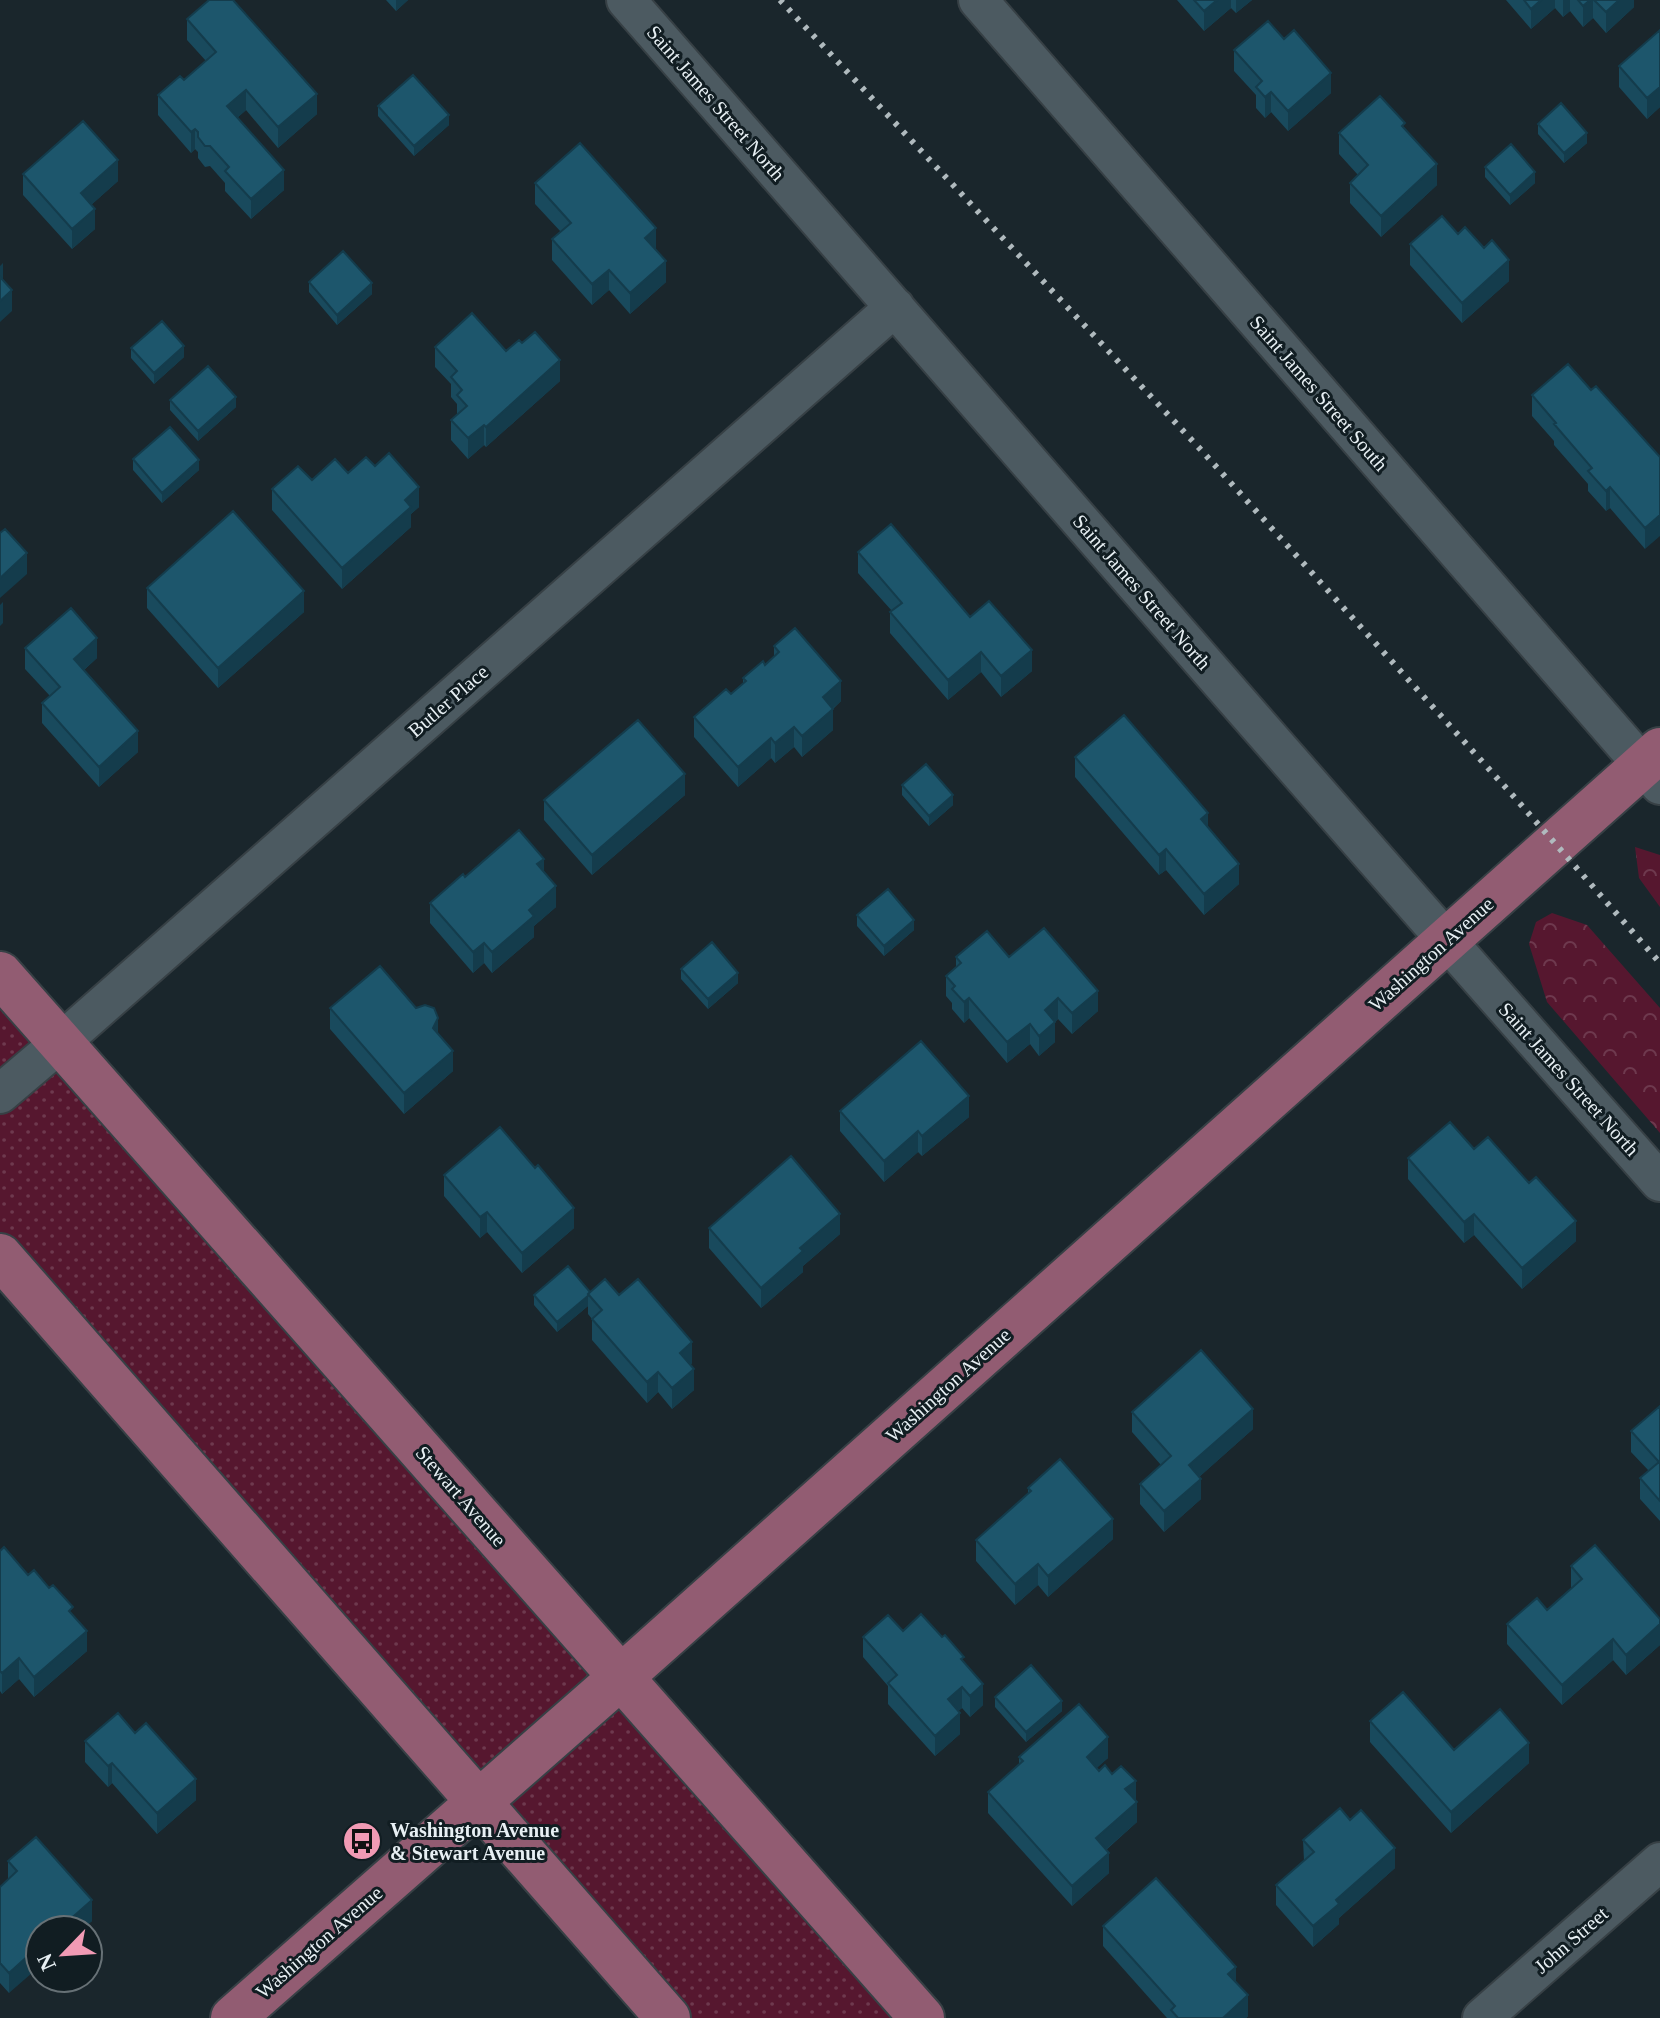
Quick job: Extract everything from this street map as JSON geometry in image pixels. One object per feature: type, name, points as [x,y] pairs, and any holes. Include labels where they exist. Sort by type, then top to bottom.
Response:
[{"type":"main road","name":"Washington Avenue","points":[[233,2018],[621,1677],[1446,941],[1654,767]]},
{"type":"main road","name":"Stewart Avenue","points":[[0,974],[922,2018]]},
{"type":"main road","points":[[0,1256],[668,2018]]},
{"type":"street","name":"Saint James Street North","points":[[626,0],[1660,1182]]},
{"type":"street","name":"Saint James Street South","points":[[978,0],[1654,767]]},
{"type":"street","name":"Butler Place","points":[[0,1094],[895,307]]},
{"type":"street","name":"John Street","points":[[1482,2018],[1660,1862]]},
{"type":"green space","points":[[1635,847],[1660,855],[1660,907],[1639,878]]},
{"type":"green space","points":[[1552,913],[1587,925],[1660,1008],[1660,1133],[1547,1002],[1529,944],[1536,922]]},
{"type":"green space","points":[[0,959],[930,2018],[665,2018],[0,1256]]},
{"type":"building","points":[[209,0],[233,0],[317,94],[278,127],[246,90],[227,106],[284,170],[251,199],[225,171],[229,167],[210,146],[205,146],[198,132],[195,129],[191,132],[158,95],[180,76],[184,80],[216,52],[187,19]]},
{"type":"building","points":[[1194,0],[1217,0],[1204,11]]},
{"type":"building","points":[[1524,0],[1541,0],[1531,9]]},
{"type":"building","points":[[1594,0],[1619,0],[1606,12]]},
{"type":"building","points":[[1268,21],[1284,39],[1294,30],[1331,73],[1288,111],[1271,92],[1265,97],[1256,87],[1262,81],[1234,50]]},
{"type":"building","points":[[1660,30],[1660,87],[1647,98],[1619,66]]},
{"type":"building","points":[[413,75],[449,115],[414,146],[378,106]]},
{"type":"building","points":[[1380,96],[1405,123],[1402,126],[1437,164],[1381,216],[1350,183],[1368,165],[1339,133]]},
{"type":"building","points":[[1561,103],[1587,133],[1564,153],[1538,124]]},
{"type":"building","points":[[83,121],[118,160],[81,193],[95,209],[72,229],[23,174]]},
{"type":"building","points":[[580,143],[656,228],[645,238],[666,261],[630,293],[609,270],[592,284],[552,239],[571,223],[535,183]]},
{"type":"building","points":[[1511,144],[1535,172],[1510,195],[1485,167]]},
{"type":"building","points":[[1442,216],[1458,234],[1465,227],[1484,248],[1492,240],[1509,260],[1462,303],[1410,244]]},
{"type":"building","points":[[343,251],[372,283],[337,315],[309,282]]},
{"type":"building","points":[[0,277],[12,290],[0,301]]},
{"type":"building","points":[[472,313],[506,351],[535,332],[560,360],[486,427],[484,425],[468,438],[451,420],[467,406],[457,395],[462,390],[451,377],[457,371],[435,347]]},
{"type":"building","points":[[162,321],[184,346],[154,373],[131,348]]},
{"type":"building","points":[[1568,364],[1591,390],[1596,386],[1660,457],[1660,515],[1645,528],[1610,487],[1606,491],[1588,471],[1592,468],[1532,395]]},
{"type":"building","points":[[208,366],[236,397],[198,431],[170,400]]},
{"type":"building","points":[[170,427],[199,460],[162,493],[133,459]]},
{"type":"building","points":[[389,453],[419,487],[405,500],[411,507],[342,568],[272,489],[298,466],[312,480],[335,459],[348,473],[366,457],[375,466]]},
{"type":"building","points":[[233,511],[304,591],[218,668],[147,588]]},
{"type":"building","points":[[891,524],[970,617],[989,601],[1032,650],[1001,676],[981,652],[948,680],[890,612],[902,603],[858,552]]},
{"type":"building","points":[[5,529],[27,553],[0,578],[0,533]]},
{"type":"building","points":[[71,608],[97,638],[74,659],[138,731],[99,767],[42,703],[60,687],[25,648]]},
{"type":"building","points":[[795,628],[841,681],[823,697],[833,709],[802,736],[794,727],[775,743],[771,738],[738,767],[694,717],[726,689],[731,694],[746,681],[743,678],[763,661],[765,665],[779,652],[774,646]]},
{"type":"building","points":[[1124,715],[1208,813],[1201,819],[1239,864],[1204,894],[1166,849],[1159,855],[1075,757]]},
{"type":"building","points":[[638,720],[685,774],[592,855],[544,800]]},
{"type":"building","points":[[926,764],[953,795],[929,816],[902,785]]},
{"type":"building","points":[[519,830],[544,859],[537,864],[556,886],[529,910],[534,916],[492,952],[484,943],[473,952],[430,903]]},
{"type":"building","points":[[888,889],[914,920],[884,946],[857,915]]},
{"type":"building","points":[[1044,928],[1098,991],[1072,1013],[1058,998],[1045,1010],[1055,1022],[1039,1036],[1030,1024],[1007,1042],[969,998],[964,1002],[952,989],[955,986],[946,976],[961,963],[956,957],[987,931],[1009,957]]},
{"type":"building","points":[[712,942],[738,973],[708,999],[681,969]]},
{"type":"building","points":[[380,966],[416,1008],[425,1005],[434,1008],[438,1018],[433,1028],[453,1051],[404,1093],[330,1008]]},
{"type":"building","points":[[921,1041],[969,1096],[922,1136],[918,1131],[884,1161],[840,1111]]},
{"type":"building","points":[[1450,1122],[1474,1149],[1488,1137],[1529,1183],[1536,1177],[1576,1221],[1522,1268],[1474,1214],[1464,1222],[1408,1158]]},
{"type":"building","points":[[500,1127],[535,1168],[538,1165],[574,1208],[522,1253],[487,1212],[480,1217],[444,1175]]},
{"type":"building","points":[[791,1156],[840,1214],[800,1248],[803,1251],[761,1288],[709,1228]]},
{"type":"building","points":[[568,1266],[590,1292],[557,1322],[534,1295]]},
{"type":"building","points":[[605,1279],[619,1295],[638,1279],[692,1342],[680,1353],[694,1369],[672,1388],[658,1372],[647,1382],[592,1319],[602,1310],[588,1294]]},
{"type":"building","points":[[1201,1350],[1253,1409],[1189,1465],[1201,1479],[1164,1511],[1140,1484],[1171,1456],[1132,1412]]},
{"type":"building","points":[[1660,1406],[1660,1501],[1640,1478],[1659,1462],[1631,1431]]},
{"type":"building","points":[[1060,1459],[1113,1519],[1048,1576],[1038,1564],[1015,1584],[976,1540],[1031,1491],[1028,1488]]},
{"type":"building","points":[[1595,1545],[1660,1619],[1660,1624],[1626,1655],[1613,1639],[1562,1685],[1507,1624],[1537,1598],[1547,1610],[1582,1579],[1571,1566]]},
{"type":"building","points":[[4,1547],[28,1575],[34,1570],[49,1588],[53,1585],[73,1607],[69,1611],[87,1631],[34,1677],[19,1658],[2,1673],[0,1671],[0,1551]]},
{"type":"building","points":[[921,1614],[942,1637],[945,1635],[983,1684],[970,1696],[962,1687],[948,1699],[960,1713],[935,1736],[888,1683],[897,1675],[863,1637],[888,1615],[903,1631]]},
{"type":"building","points":[[1031,1665],[1062,1701],[1026,1732],[995,1697]]},
{"type":"building","points":[[1403,1692],[1454,1750],[1500,1709],[1529,1743],[1451,1812],[1370,1721]]},
{"type":"building","points":[[1079,1704],[1108,1737],[1087,1757],[1099,1771],[1105,1765],[1112,1774],[1121,1766],[1136,1781],[1125,1789],[1137,1802],[1096,1838],[1109,1853],[1072,1886],[988,1792],[1023,1761],[1019,1757]]},
{"type":"building","points":[[118,1713],[135,1733],[146,1723],[196,1779],[157,1813],[112,1763],[108,1766],[85,1741]]},
{"type":"building","points":[[1340,1808],[1350,1820],[1361,1810],[1395,1848],[1336,1900],[1339,1904],[1313,1926],[1276,1885],[1314,1852],[1303,1840]]},
{"type":"building","points":[[36,1837],[92,1900],[76,1914],[24,1914],[24,1959],[9,1973],[0,1963],[0,1887],[17,1871],[8,1861]]},
{"type":"building","points":[[1156,1878],[1236,1967],[1228,1974],[1248,1995],[1223,2018],[1178,2018],[1171,2010],[1175,2006],[1103,1926]]},
{"type":"railway","points":[[780,0],[1202,451],[1660,963]]},
{"type":"place","name":"Washington Avenue & Stewart Avenue","points":[[362,1841]]}]
